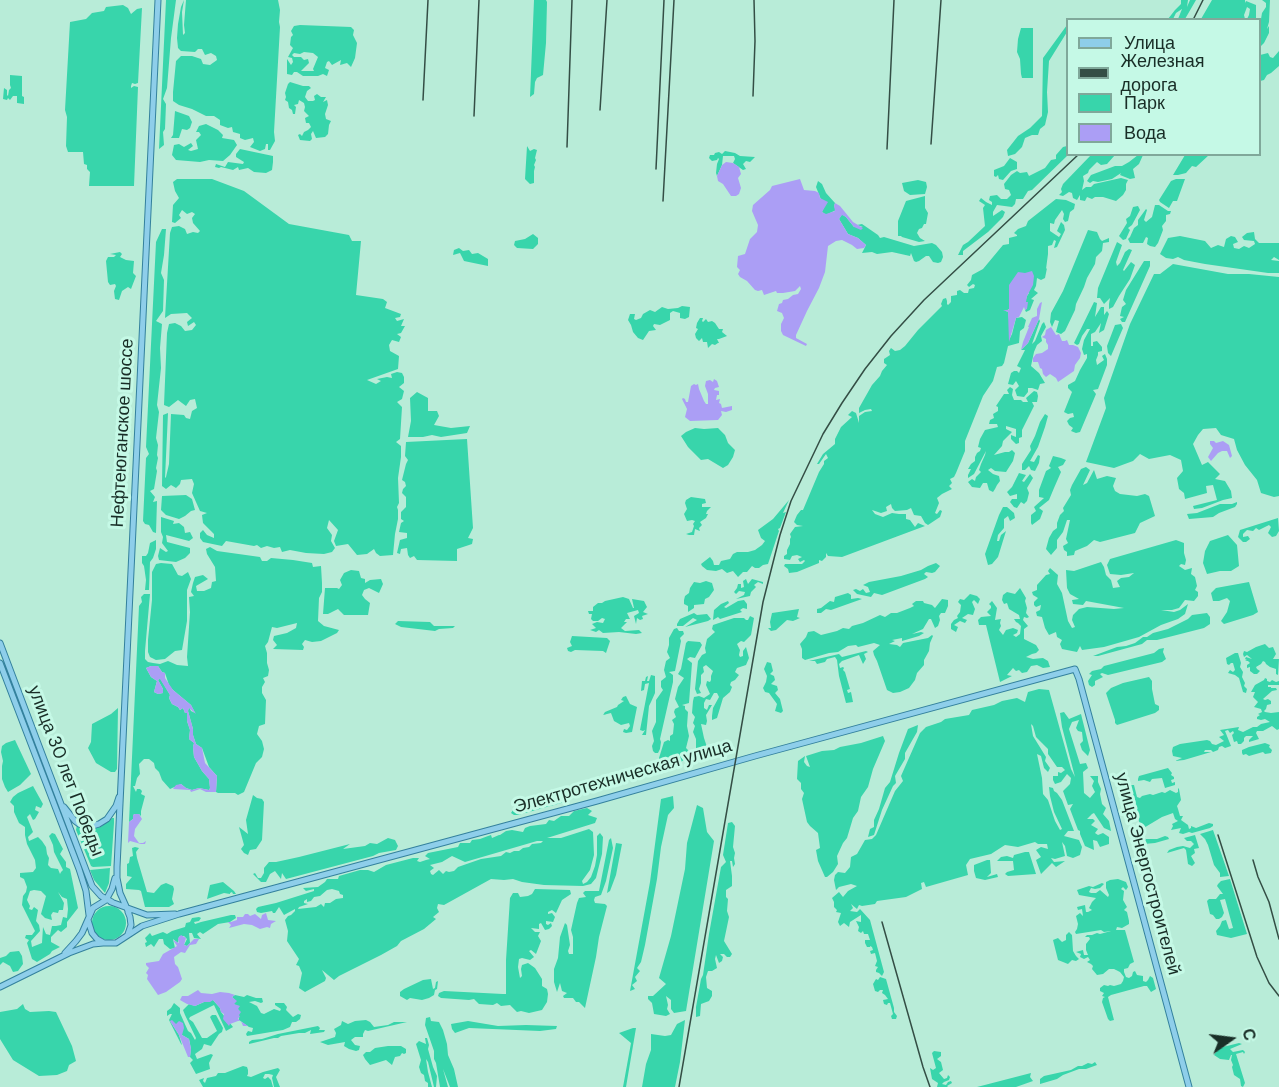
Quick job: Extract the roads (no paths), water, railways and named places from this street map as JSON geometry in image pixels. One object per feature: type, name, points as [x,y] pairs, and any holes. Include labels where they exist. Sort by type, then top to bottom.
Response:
[{"type":"main road","name":"Нефтеюганское шоссе","points":[[117,868],[158,0]]},
{"type":"main road","name":"улица 30 лет Победы","points":[[0,642],[92,886],[96,892],[109,901]]},
{"type":"main road","name":"улица 30 лет Победы","points":[[0,663],[79,869],[86,891],[89,918]]},
{"type":"main road","name":"Электротехническая улица","points":[[179,914],[1075,669]]},
{"type":"main road","name":"улица Энергостроителей","points":[[1075,669],[1189,1087]]},
{"type":"main road","points":[[62,804],[75,821],[89,827],[107,819],[121,793]]},
{"type":"main road","points":[[109,901],[117,868]]},
{"type":"main road","points":[[117,868],[120,893],[123,905],[129,913],[131,925],[129,933],[123,939]]},
{"type":"main road","points":[[60,957],[76,941],[93,908],[100,903],[109,901],[147,915],[179,914]]},
{"type":"main road","points":[[0,987],[60,957],[86,947],[116,943],[142,926],[179,914]]},
{"type":"main road","points":[[89,918],[90,929],[94,936],[104,943]]},
{"type":"water","points":[[726,162],[739,167],[741,174],[738,178],[741,188],[736,196],[731,196],[723,184],[718,181],[717,176]]},
{"type":"water","points":[[800,179],[804,190],[819,193],[820,198],[828,202],[822,212],[826,214],[835,211],[835,203],[853,222],[863,228],[861,230],[854,227],[842,215],[839,219],[848,234],[858,238],[866,245],[864,248],[857,249],[842,240],[828,246],[825,272],[796,335],[796,338],[807,344],[806,346],[783,335],[781,324],[784,318],[782,313],[777,311],[783,300],[798,294],[800,286],[795,291],[777,293],[776,291],[764,295],[762,290],[755,290],[740,277],[738,274],[740,270],[737,267],[738,256],[745,254],[750,239],[757,232],[758,225],[752,211],[753,205],[772,186]]},
{"type":"water","points":[[1032,271],[1033,285],[1027,296],[1027,309],[1025,310],[1024,307],[1019,317],[1016,318],[1009,342],[1008,312],[1003,310],[1009,309],[1009,285],[1018,272]]},
{"type":"water","points":[[1042,302],[1039,319],[1028,343],[1021,350],[1028,327],[1032,318],[1037,316],[1037,309]]},
{"type":"water","points":[[1051,327],[1056,335],[1059,334],[1062,341],[1067,340],[1069,345],[1078,347],[1081,353],[1074,371],[1058,382],[1050,374],[1046,377],[1038,362],[1033,362],[1036,354],[1048,349],[1046,339],[1042,337]]},
{"type":"water","points":[[714,379],[719,387],[714,390],[719,391],[716,400],[720,399],[719,403],[722,408],[732,406],[732,410],[721,411],[722,415],[718,420],[690,421],[685,417],[687,409],[682,399],[688,402],[691,386],[698,384],[704,401],[708,404],[706,381],[713,382]]},
{"type":"water","points":[[1210,441],[1216,443],[1223,441],[1229,445],[1232,456],[1230,458],[1227,451],[1222,451],[1211,461],[1208,457],[1213,448]]},
{"type":"water","points":[[158,666],[165,673],[165,678],[173,690],[191,705],[196,714],[189,708],[196,744],[202,748],[205,763],[217,776],[216,792],[206,792],[200,789],[191,792],[190,790],[173,789],[176,785],[181,784],[192,790],[199,788],[209,790],[209,779],[194,757],[194,743],[189,739],[187,713],[183,708],[180,710],[172,704],[170,695],[160,679],[158,680],[163,693],[154,692],[157,681],[151,677],[146,668]]},
{"type":"water","points":[[135,814],[139,814],[142,819],[135,829],[134,836],[139,843],[146,841],[145,844],[141,844],[130,841],[128,843],[129,822]]},
{"type":"water","points":[[266,913],[268,920],[276,921],[271,924],[270,928],[260,929],[244,924],[229,928],[231,925],[228,922],[237,920],[237,917],[255,914],[261,919]]},
{"type":"water","points":[[181,935],[186,938],[184,945],[187,946],[194,939],[199,939],[196,944],[190,945],[185,953],[181,952],[174,957],[182,979],[180,982],[158,995],[147,979],[146,973],[149,968],[146,963],[159,961],[163,954],[177,946],[173,940],[179,943],[178,938]]},
{"type":"water","points":[[198,990],[201,993],[220,992],[235,995],[232,997],[237,1001],[234,1004],[240,1006],[238,1009],[241,1012],[238,1018],[240,1021],[229,1026],[223,1019],[224,1014],[213,1000],[195,1006],[180,1000],[182,996],[188,996]]},
{"type":"water","points":[[170,1021],[176,1024],[179,1021],[183,1023],[182,1035],[189,1039],[190,1057]]},
{"type":"railway","points":[[423,100],[428,0]]},
{"type":"railway","points":[[474,116],[479,0]]},
{"type":"railway","points":[[567,147],[572,0]]},
{"type":"railway","points":[[600,110],[607,0]]},
{"type":"railway","points":[[656,169],[664,0]]},
{"type":"railway","points":[[663,201],[674,0]]},
{"type":"railway","points":[[753,96],[754,0]]},
{"type":"railway","points":[[887,149],[894,0]]},
{"type":"railway","points":[[931,144],[941,0]]},
{"type":"railway","points":[[1194,18],[1203,0]]},
{"type":"railway","points":[[679,1087],[763,602],[791,501],[823,434],[865,369],[891,336],[924,300],[1077,156]]},
{"type":"railway","points":[[1218,835],[1257,957],[1269,983],[1279,996]]},
{"type":"railway","points":[[1253,860],[1269,902],[1279,939]]},
{"type":"railway","points":[[882,922],[930,1087]]}]
